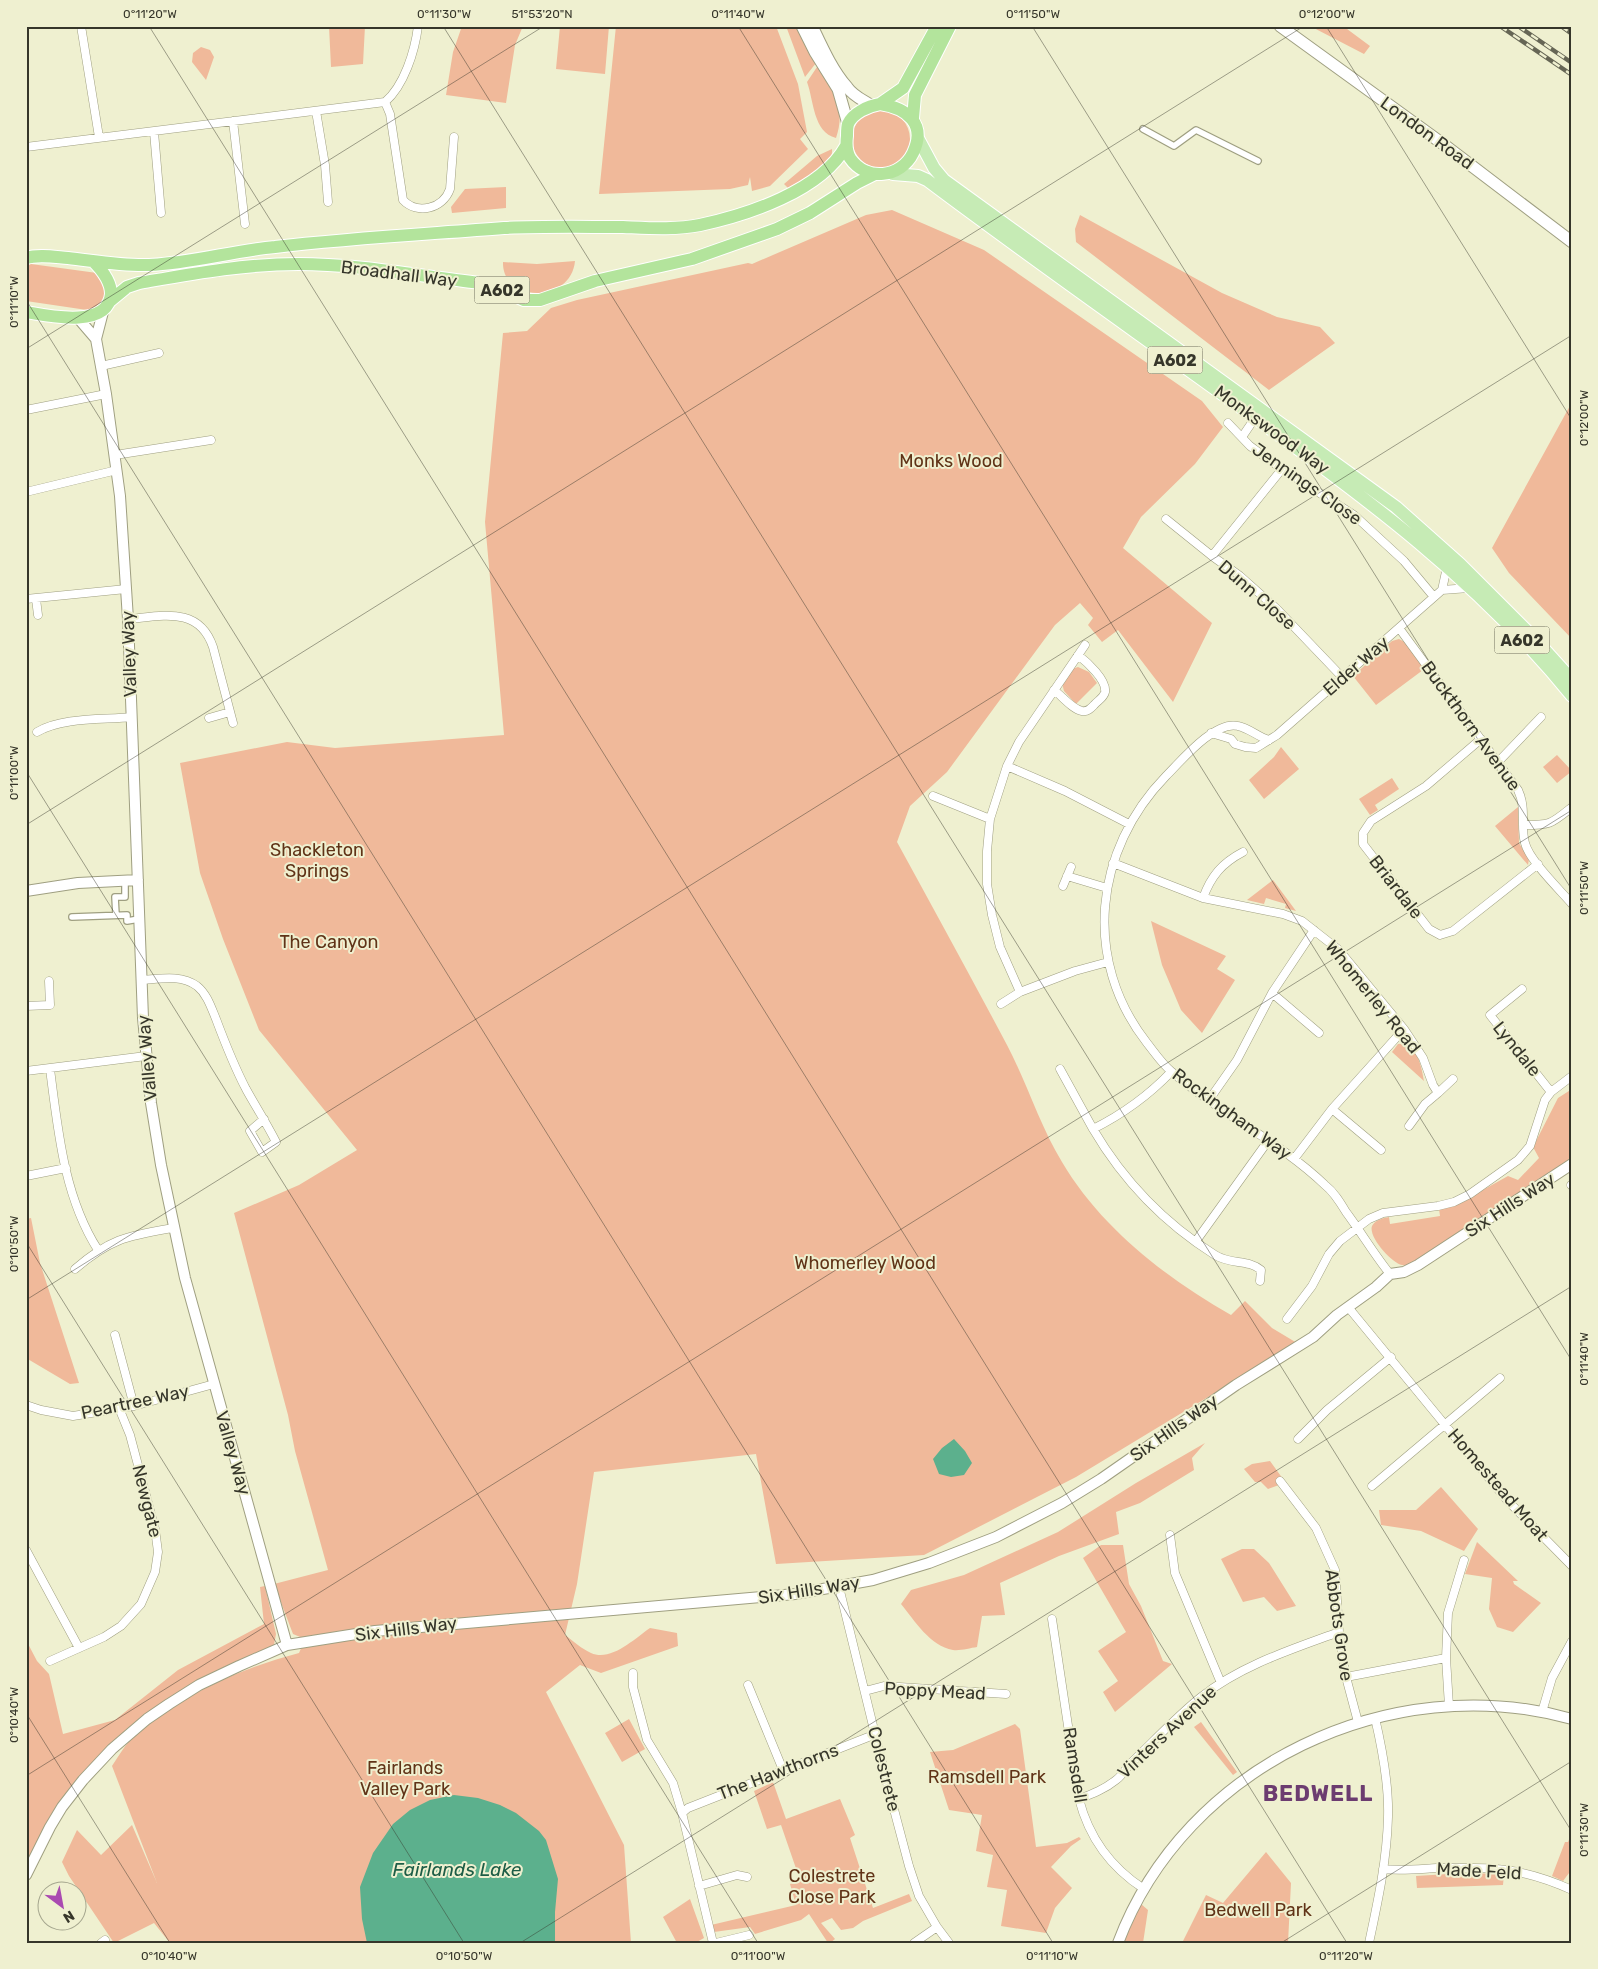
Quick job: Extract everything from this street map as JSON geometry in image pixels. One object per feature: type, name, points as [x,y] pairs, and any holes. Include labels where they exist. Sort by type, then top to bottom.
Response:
[{"type":"highway","points":[[937,26],[903,88],[876,105],[858,113],[848,124],[846,146],[849,157],[862,170],[876,174],[893,174],[911,158],[918,140],[916,124],[913,118],[915,95],[950,26]]},
{"type":"highway","points":[[876,105],[891,106],[913,118]]},
{"type":"highway","name":"Broadhall Way","points":[[28,256],[132,265],[157,264],[237,251],[283,246],[521,227],[666,228],[698,225],[750,211],[800,188],[832,166],[846,146]]},
{"type":"highway","name":"Broadhall Way","points":[[78,318],[94,315],[127,287],[139,282],[229,269],[298,264],[351,267],[480,283],[496,287],[524,300],[540,300],[595,281],[692,259],[777,229],[810,213],[858,182],[876,174]]},
{"type":"highway","points":[[93,261],[108,280],[111,290],[107,304]]},
{"type":"highway","points":[[26,312],[78,318]]},
{"type":"main road","points":[[802,26],[815,52],[838,89],[848,124]]},
{"type":"main road","points":[[812,26],[847,88],[857,97],[876,105]]},
{"type":"main road","name":"London Road","points":[[1280,26],[1443,144],[1572,242]]},
{"type":"main road","name":"Monkswood Way","points":[[918,140],[934,168],[944,180],[1348,472],[1418,525],[1449,553],[1535,639],[1572,680]]},
{"type":"main road","name":"Monkswood Way","points":[[893,174],[918,176],[927,180],[1386,515],[1469,588],[1527,645],[1572,696]]},
{"type":"street","points":[[81,26],[99,138]]},
{"type":"street","points":[[26,147],[386,102],[394,94],[406,72],[418,26]]},
{"type":"street","points":[[386,102],[390,114],[403,200],[410,206],[420,208],[435,206],[445,199],[450,189],[454,137]]},
{"type":"street","points":[[316,111],[325,165],[328,202]]},
{"type":"street","points":[[233,121],[245,224]]},
{"type":"street","points":[[1143,129],[1174,146],[1196,130],[1258,161]]},
{"type":"street","points":[[154,132],[161,213]]},
{"type":"street","name":"Valley Way","points":[[107,304],[96,339],[115,455],[124,533],[141,980],[146,1056],[154,1121],[173,1228],[185,1278],[287,1646]]},
{"type":"street","points":[[78,318],[96,339]]},
{"type":"street","points":[[101,366],[159,353]]},
{"type":"street","points":[[26,410],[106,394]]},
{"type":"street","name":"Jennings Close","points":[[1242,436],[1255,418]]},
{"type":"street","name":"Jennings Close","points":[[1228,423],[1250,446],[1354,515],[1404,561],[1434,597]]},
{"type":"street","points":[[115,455],[211,440]]},
{"type":"street","points":[[1212,556],[1282,468]]},
{"type":"street","points":[[26,492],[117,470]]},
{"type":"street","name":"Dunn Close","points":[[1166,519],[1240,576],[1278,609],[1342,678]]},
{"type":"street","points":[[1447,567],[1442,590],[1469,588]]},
{"type":"street","points":[[26,599],[126,589]]},
{"type":"street","name":"Elder Way","points":[[1211,733],[1224,736],[1245,747],[1256,748],[1269,740],[1442,590]]},
{"type":"street","points":[[36,599],[38,615]]},
{"type":"street","points":[[128,619],[184,617],[202,627],[214,647],[233,723]]},
{"type":"street","name":"Buckthorn Avenue","points":[[1399,628],[1521,796],[1524,813],[1525,846],[1572,904]]},
{"type":"street","points":[[1020,992],[1000,947],[992,915],[988,884],[987,851],[990,819],[1007,766],[1019,742],[1085,645]]},
{"type":"street","points":[[1054,690],[1077,708],[1085,711],[1089,710],[1103,696],[1105,692],[1102,682],[1089,664],[1078,655]]},
{"type":"street","points":[[209,718],[230,712]]},
{"type":"street","points":[[37,732],[46,726],[62,723],[132,718]]},
{"type":"street","points":[[1498,762],[1541,718]]},
{"type":"street","points":[[1211,733],[1232,725],[1240,726],[1269,740]]},
{"type":"street","name":"Rockingham Way","points":[[1211,733],[1157,786],[1129,824],[1113,863],[1107,888],[1104,929],[1108,962],[1117,993],[1136,1030],[1171,1072],[1294,1159],[1326,1185],[1390,1274]]},
{"type":"street","name":"Briardale","points":[[1481,739],[1426,786],[1371,821],[1363,833],[1363,844],[1429,929],[1440,935],[1453,931],[1538,864]]},
{"type":"street","points":[[1007,766],[1065,791],[1129,824]]},
{"type":"street","points":[[932,796],[990,819]]},
{"type":"street","points":[[1524,826],[1550,824],[1572,807]]},
{"type":"street","points":[[1203,898],[1209,880],[1232,858],[1243,852]]},
{"type":"street","name":"Whomerley Road","points":[[1113,863],[1203,898],[1283,914],[1302,921],[1339,950],[1404,1029],[1419,1051],[1438,1093]]},
{"type":"street","points":[[1063,886],[1071,867]]},
{"type":"street","points":[[1067,876],[1107,888]]},
{"type":"street","points":[[26,891],[78,883],[138,880]]},
{"type":"street","points":[[116,915],[115,897],[125,897],[124,881]]},
{"type":"street","points":[[72,917],[127,915],[127,920],[139,919]]},
{"type":"street","points":[[1210,1100],[1237,1060],[1272,993],[1314,930]]},
{"type":"street","points":[[1001,1004],[1020,992],[1075,971],[1108,962]]},
{"type":"street","points":[[141,980],[179,979],[191,982],[202,991],[210,1004],[227,1050],[246,1090],[264,1119]]},
{"type":"street","points":[[26,1006],[50,1005],[49,981]]},
{"type":"street","name":"Lyndale","points":[[1522,989],[1490,1015],[1551,1092]]},
{"type":"street","points":[[1272,993],[1319,1032]]},
{"type":"street","points":[[1294,1159],[1332,1109],[1404,1029]]},
{"type":"street","points":[[26,1071],[146,1056]]},
{"type":"street","points":[[50,1069],[66,1168],[80,1216],[98,1250]]},
{"type":"street","points":[[1060,1069],[1093,1129],[1116,1166],[1130,1182],[1164,1216],[1196,1241],[1225,1260],[1254,1264],[1261,1270],[1260,1281]]},
{"type":"street","points":[[1093,1129],[1136,1104],[1171,1072]]},
{"type":"street","points":[[1287,1319],[1312,1286],[1329,1254],[1340,1241],[1369,1219],[1383,1213],[1454,1202],[1507,1169],[1525,1154],[1530,1146],[1545,1100],[1551,1092],[1572,1076]]},
{"type":"street","points":[[1409,1126],[1426,1104],[1453,1079]]},
{"type":"street","points":[[1332,1109],[1382,1150]]},
{"type":"street","points":[[1196,1241],[1268,1141]]},
{"type":"street","name":"Six Hills Way","points":[[26,1875],[62,1807],[95,1766],[128,1734],[154,1714],[199,1685],[287,1646],[375,1632],[428,1626],[750,1599],[839,1587],[898,1573],[969,1549],[1021,1526],[1101,1480],[1236,1384],[1313,1337],[1390,1274],[1404,1272],[1418,1265],[1572,1164]]},
{"type":"street","points":[[26,1176],[66,1168]]},
{"type":"street","points":[[75,1269],[98,1250],[127,1237],[173,1228]]},
{"type":"street","name":"Homestead Moat","points":[[1348,1307],[1506,1498],[1572,1566]]},
{"type":"street","points":[[115,1335],[134,1406]]},
{"type":"street","points":[[1298,1439],[1327,1410],[1391,1357]]},
{"type":"street","name":"Homestead Moat","points":[[1445,1424],[1500,1378]]},
{"type":"street","name":"Peartree Way","points":[[26,1405],[73,1416],[134,1406],[214,1384]]},
{"type":"street","name":"Newgate","points":[[50,1661],[114,1631],[133,1613],[146,1595],[157,1562],[158,1541],[153,1520],[130,1435],[119,1408]]},
{"type":"street","points":[[1372,1486],[1445,1424]]},
{"type":"street","name":"Abbots Grove","points":[[1280,1481],[1316,1528],[1334,1570],[1339,1632],[1346,1677],[1358,1722]]},
{"type":"street","points":[[1170,1535],[1175,1573],[1221,1683]]},
{"type":"street","points":[[26,1550],[79,1648]]},
{"type":"street","points":[[1449,1706],[1446,1658],[1448,1613],[1464,1560]]},
{"type":"street","name":"Colestrete","points":[[839,1587],[887,1783],[919,1896],[937,1927],[949,1943]]},
{"type":"street","name":"Ramsdell","points":[[1052,1619],[1078,1799],[1090,1832],[1102,1852],[1125,1876],[1144,1889]]},
{"type":"street","name":"Vinters Avenue","points":[[1078,1799],[1104,1789],[1118,1779],[1125,1768],[1179,1716],[1221,1683],[1281,1652],[1339,1632]]},
{"type":"street","points":[[1542,1712],[1552,1678],[1572,1641]]},
{"type":"street","points":[[1346,1677],[1446,1658]]},
{"type":"street","points":[[632,1673],[633,1687],[647,1740],[673,1783],[714,1943],[749,1934]]},
{"type":"street","points":[[748,1685],[783,1770]]},
{"type":"street","name":"Poppy Mead","points":[[865,1691],[884,1686],[1006,1694]]},
{"type":"street","points":[[1118,1943],[1144,1889],[1192,1826],[1238,1785],[1261,1768],[1297,1747],[1358,1722],[1422,1708],[1449,1706],[1508,1707],[1572,1719]]},
{"type":"street","points":[[1369,1943],[1383,1868],[1388,1814],[1380,1743],[1375,1718]]},
{"type":"street","name":"The Hawthorns","points":[[682,1813],[688,1808],[876,1734]]},
{"type":"street","name":"Made Feld","points":[[1383,1868],[1396,1870],[1505,1869],[1539,1876],[1572,1890]]},
{"type":"street","points":[[699,1886],[737,1875],[747,1877]]},
{"type":"street","points":[[914,1943],[937,1927]]},
{"type":"green space","points":[[329,26],[365,26],[363,64],[331,67]]},
{"type":"green space","points":[[462,26],[523,26],[515,45],[506,103],[446,95],[453,52]]},
{"type":"green space","points":[[560,26],[609,26],[605,74],[556,69]]},
{"type":"green space","points":[[616,26],[776,26],[798,84],[807,132],[800,139],[808,149],[770,186],[752,191],[750,177],[748,185],[730,189],[599,194]]},
{"type":"green space","points":[[786,26],[796,26],[816,63],[805,77]]},
{"type":"green space","points":[[1310,26],[1343,26],[1370,46],[1364,54]]},
{"type":"green space","points":[[201,47],[210,50],[214,57],[206,80],[192,62],[193,53]]},
{"type":"green space","points":[[819,64],[837,100],[840,118],[836,138],[828,135],[819,123],[807,82]]},
{"type":"green space","points":[[875,110],[887,110],[902,118],[910,133],[910,145],[902,160],[887,168],[875,168],[860,160],[852,145],[852,133],[860,118]]},
{"type":"green space","points":[[832,149],[831,156],[823,168],[788,188],[784,184],[817,156]]},
{"type":"green space","points":[[506,187],[506,208],[452,213],[451,207],[465,189]]},
{"type":"green space","points":[[892,210],[984,250],[1202,401],[1223,427],[1195,464],[1141,517],[1123,548],[1212,623],[1173,702],[1118,630],[1102,642],[1088,625],[1093,618],[1080,603],[1055,625],[947,772],[910,806],[897,842],[1007,1045],[1054,1148],[1078,1186],[1096,1209],[1115,1230],[1159,1268],[1207,1301],[1231,1315],[1245,1301],[1272,1328],[1297,1343],[1076,1477],[924,1555],[776,1564],[756,1454],[594,1472],[577,1584],[565,1635],[584,1649],[599,1655],[622,1648],[650,1628],[677,1633],[678,1646],[601,1673],[580,1665],[546,1692],[624,1845],[631,1943],[170,1943],[154,1923],[114,1943],[88,1904],[88,1882],[73,1882],[62,1862],[77,1830],[101,1855],[132,1825],[157,1883],[112,1766],[125,1746],[137,1733],[194,1694],[245,1670],[299,1653],[305,1639],[293,1634],[274,1584],[328,1570],[295,1451],[288,1415],[234,1213],[299,1185],[357,1150],[259,1030],[223,939],[200,873],[180,763],[287,742],[335,748],[504,735],[485,522],[503,333],[527,331],[551,308],[577,300],[748,263],[752,264],[866,215]]},
{"type":"green space","points":[[1080,215],[1222,293],[1277,317],[1320,327],[1335,343],[1269,390],[1076,242],[1075,229]]},
{"type":"green space","points":[[575,261],[571,275],[562,285],[550,291],[537,293],[524,291],[513,285],[506,275],[503,262],[537,264]]},
{"type":"green space","points":[[31,264],[97,273],[108,287],[103,304],[87,310],[26,301],[26,266]]},
{"type":"green space","points":[[1572,402],[1572,639],[1509,573],[1492,548]]},
{"type":"green space","points":[[1399,639],[1410,645],[1427,667],[1376,705],[1353,676],[1392,641]]},
{"type":"green space","points":[[1078,667],[1089,672],[1097,683],[1076,704],[1064,691],[1062,683],[1072,669]]},
{"type":"green space","points":[[1281,747],[1299,769],[1264,799],[1249,780],[1274,757]]},
{"type":"green space","points":[[1557,755],[1572,771],[1557,783],[1543,767]]},
{"type":"green space","points":[[1392,778],[1399,789],[1375,805],[1378,810],[1370,815],[1359,799]]},
{"type":"green space","points":[[1518,807],[1519,843],[1529,859],[1528,865],[1495,826]]},
{"type":"green space","points":[[1273,880],[1296,911],[1285,908],[1286,904],[1266,898],[1264,904],[1247,900]]},
{"type":"green space","points":[[1151,921],[1226,956],[1217,969],[1235,980],[1202,1033],[1181,1010],[1162,965]]},
{"type":"green space","points":[[1406,1043],[1416,1054],[1421,1065],[1424,1081],[1392,1052],[1398,1044]]},
{"type":"green space","points":[[1572,1089],[1572,1159],[1417,1262],[1402,1265],[1393,1260],[1377,1243],[1372,1226],[1379,1220],[1389,1217],[1390,1224],[1440,1216],[1439,1209],[1456,1205],[1508,1176],[1518,1180],[1539,1158],[1533,1147],[1558,1098]]},
{"type":"green space","points":[[31,1218],[40,1263],[79,1383],[70,1384],[26,1358],[26,1219]]},
{"type":"green space","points":[[1205,1443],[1192,1458],[1194,1470],[1140,1503],[1116,1512],[1119,1534],[1059,1556],[1000,1583],[1005,1615],[982,1616],[977,1647],[953,1650],[937,1644],[924,1632],[901,1604],[911,1590],[964,1575],[1058,1532],[1136,1483]]},
{"type":"green space","points":[[1270,1461],[1283,1479],[1279,1485],[1268,1489],[1261,1482],[1255,1482],[1244,1469],[1252,1464]]},
{"type":"green space","points":[[1441,1487],[1478,1529],[1464,1551],[1421,1531],[1381,1525],[1379,1510],[1416,1510]]},
{"type":"green space","points":[[1477,1542],[1518,1581],[1513,1581],[1514,1584],[1541,1603],[1513,1632],[1497,1627],[1489,1609],[1492,1578],[1465,1574]]},
{"type":"green space","points":[[1101,1545],[1123,1545],[1129,1584],[1141,1606],[1163,1661],[1172,1664],[1115,1712],[1103,1692],[1118,1681],[1098,1651],[1126,1632],[1083,1558]]},
{"type":"green space","points":[[1242,1549],[1254,1549],[1269,1563],[1296,1606],[1277,1611],[1264,1597],[1243,1602],[1221,1559]]},
{"type":"green space","points":[[265,1586],[276,1634],[274,1645],[155,1708],[105,1749],[86,1769],[49,1818],[26,1864],[26,1640],[37,1661],[49,1674],[63,1734],[115,1720],[178,1670],[264,1624],[260,1587]]},
{"type":"green space","points":[[629,1719],[645,1749],[622,1762],[605,1733]]},
{"type":"green space","points":[[1201,1722],[1237,1772],[1233,1775],[1194,1727]]},
{"type":"green space","name":"Ramsdell Park","points":[[1015,1724],[1020,1729],[1036,1847],[1067,1843],[1079,1837],[1081,1839],[1071,1846],[1051,1867],[1072,1888],[1055,1908],[1046,1933],[1001,1926],[1007,1890],[987,1887],[993,1855],[976,1851],[982,1815],[949,1810],[930,1752],[953,1750]]},
{"type":"green space","name":"Colestrete Close Park","points":[[773,1782],[786,1819],[840,1799],[855,1835],[850,1838],[873,1908],[909,1894],[912,1901],[863,1921],[853,1928],[841,1930],[832,1918],[821,1923],[835,1939],[830,1943],[828,1943],[809,1914],[801,1920],[755,1934],[750,1927],[714,1932],[711,1925],[796,1905],[790,1884],[800,1880],[781,1825],[767,1829],[754,1791]]},
{"type":"green space","points":[[1572,1832],[1572,1869],[1563,1881],[1552,1876],[1565,1842],[1568,1842]]},
{"type":"green space","name":"Bedwell Park","points":[[1266,1852],[1291,1883],[1288,1943],[1182,1943],[1206,1895],[1223,1903]]},
{"type":"green space","points":[[1464,1873],[1504,1874],[1503,1885],[1417,1888],[1416,1876]]},
{"type":"green space","points":[[690,1899],[704,1938],[695,1943],[677,1943],[663,1917]]},
{"type":"green space","points":[[1141,1904],[1148,1910],[1143,1943],[1123,1943]]},
{"type":"water","points":[[954,1439],[965,1451],[972,1463],[964,1475],[951,1477],[939,1474],[933,1459],[942,1448]]},
{"type":"water","name":"Fairlands Lake","points":[[454,1795],[478,1798],[500,1805],[516,1813],[539,1831],[546,1840],[558,1879],[555,1943],[367,1943],[362,1919],[360,1887],[373,1853],[393,1824],[410,1810],[430,1800]]},
{"type":"railway","points":[[1500,26],[1572,75]]},
{"type":"railway","points":[[1518,26],[1572,63]]},
{"type":"railway","points":[[1561,26],[1572,34]]},
{"type":"district","name":"BEDWELL","points":[[1318,1793]]},
{"type":"park label","name":"Monks Wood","points":[[951,461]]},
{"type":"park label","name":"Shackleton Springs","points":[[317,860]]},
{"type":"park label","name":"The Canyon","points":[[329,942]]},
{"type":"park label","name":"Whomerley Wood","points":[[865,1263]]},
{"type":"park label","name":"Fairlands Valley Park","points":[[405,1778]]}]
